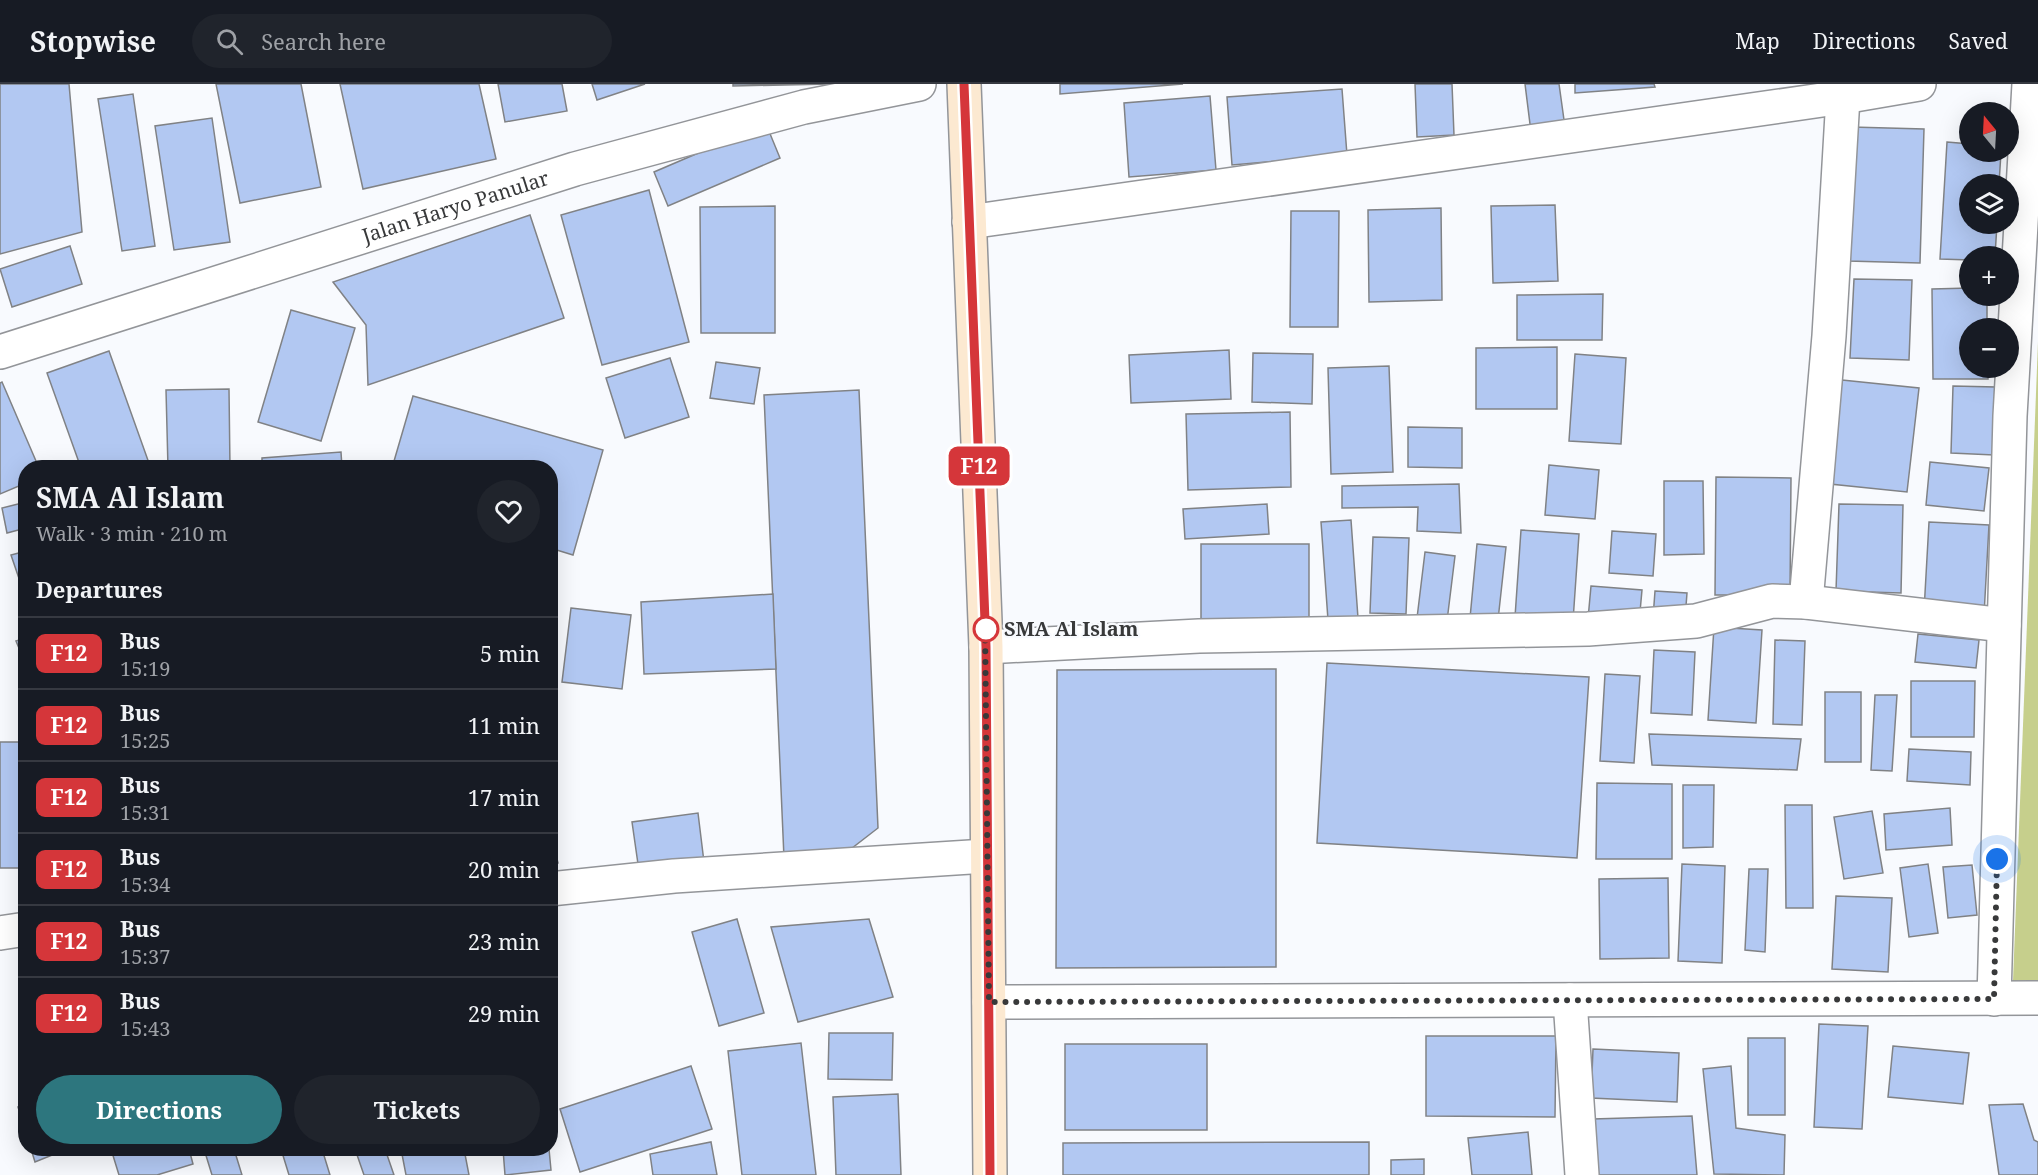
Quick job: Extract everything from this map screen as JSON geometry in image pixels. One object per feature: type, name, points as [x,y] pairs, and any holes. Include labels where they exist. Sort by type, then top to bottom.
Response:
[{"type":"main road","points":[[964,84],[986,647],[990,1175]]},
{"type":"street","name":"Jalan Haryo Panular","points":[[0,352],[575,169],[804,107],[919,84]]},
{"type":"street","points":[[969,222],[1739,98],[1843,97],[1920,84]]},
{"type":"street","points":[[1994,999],[2010,416],[2029,84]]},
{"type":"street","points":[[1806,602],[1829,336],[1843,97]]},
{"type":"street","points":[[986,647],[1199,636],[1588,629],[1696,621],[1772,601],[1806,602],[2004,625]]},
{"type":"street","points":[[558,888],[674,876],[986,856]]},
{"type":"street","points":[[0,933],[18,930]]},
{"type":"street","points":[[989,1002],[2038,998]]},
{"type":"street","points":[[1570,1000],[1582,1175]]},
{"type":"green space","points":[[2038,342],[2038,980],[2013,981]]},
{"type":"building","points":[[0,84],[69,84],[82,232],[0,254]]},
{"type":"building","points":[[216,84],[301,84],[321,187],[240,203]]},
{"type":"building","points":[[340,84],[479,84],[496,159],[363,189]]},
{"type":"building","points":[[498,84],[562,84],[567,111],[505,122]]},
{"type":"building","points":[[592,84],[645,84],[597,100]]},
{"type":"building","points":[[733,84],[831,84],[733,86]]},
{"type":"building","points":[[1060,84],[1183,84],[1060,94]]},
{"type":"building","points":[[1415,84],[1452,84],[1454,135],[1417,137]]},
{"type":"building","points":[[1525,84],[1559,84],[1565,127],[1531,132]]},
{"type":"building","points":[[1575,84],[1654,84],[1655,87],[1575,93]]},
{"type":"building","points":[[1342,89],[1347,155],[1232,165],[1227,97]]},
{"type":"building","points":[[133,94],[155,246],[122,251],[98,99]]},
{"type":"building","points":[[1210,96],[1216,170],[1129,177],[1124,103]]},
{"type":"building","points":[[212,118],[230,242],[174,250],[155,126]]},
{"type":"building","points":[[766,124],[780,158],[668,206],[654,172]]},
{"type":"building","points":[[1851,127],[1924,129],[1920,263],[1848,261]]},
{"type":"building","points":[[1947,142],[1959,143],[1959,162],[2000,162],[2000,174],[1959,174],[1959,234],[1996,234],[1996,246],[1959,246],[1959,260],[1940,259]]},
{"type":"building","points":[[649,190],[689,342],[602,365],[561,215]]},
{"type":"building","points":[[1555,205],[1558,281],[1493,283],[1491,206]]},
{"type":"building","points":[[775,206],[775,333],[701,333],[700,207]]},
{"type":"building","points":[[1441,208],[1442,300],[1369,302],[1368,210]]},
{"type":"building","points":[[1291,211],[1339,211],[1338,327],[1290,327]]},
{"type":"building","points":[[530,215],[564,318],[368,385],[366,325],[333,282]]},
{"type":"building","points":[[70,246],[82,284],[12,307],[0,269]]},
{"type":"building","points":[[1854,279],[1912,280],[1909,360],[1850,358]]},
{"type":"building","points":[[1959,288],[1959,306],[1987,306],[1987,318],[1959,318],[1959,378],[1988,379],[1933,379],[1932,289]]},
{"type":"building","points":[[1603,294],[1602,340],[1517,340],[1517,295]]},
{"type":"building","points":[[291,310],[355,328],[321,441],[258,422]]},
{"type":"building","points":[[1557,347],[1557,409],[1476,409],[1476,348]]},
{"type":"building","points":[[1229,350],[1231,399],[1131,403],[1129,355]]},
{"type":"building","points":[[109,351],[148,460],[78,460],[47,373]]},
{"type":"building","points":[[1253,353],[1313,354],[1312,404],[1252,402]]},
{"type":"building","points":[[1575,354],[1626,358],[1621,444],[1569,441]]},
{"type":"building","points":[[670,358],[689,417],[625,438],[606,378]]},
{"type":"building","points":[[716,362],[760,368],[754,404],[710,398]]},
{"type":"building","points":[[1389,366],[1393,472],[1331,474],[1328,368]]},
{"type":"building","points":[[1842,380],[1919,388],[1907,492],[1830,484]]},
{"type":"building","points":[[2,382],[36,460],[18,460],[18,486],[0,494],[0,383]]},
{"type":"building","points":[[1953,386],[1996,387],[1994,455],[1951,453]]},
{"type":"building","points":[[229,389],[230,460],[168,460],[166,390]]},
{"type":"building","points":[[859,390],[878,828],[843,855],[784,858],[764,395]]},
{"type":"building","points":[[413,396],[603,450],[573,555],[558,550],[558,460],[394,460]]},
{"type":"building","points":[[1290,412],[1291,487],[1188,490],[1186,414]]},
{"type":"building","points":[[1408,427],[1462,428],[1462,468],[1408,467]]},
{"type":"building","points":[[341,452],[342,460],[262,460],[262,458]]},
{"type":"building","points":[[1930,462],[1989,468],[1984,511],[1926,505]]},
{"type":"building","points":[[1549,465],[1599,470],[1595,519],[1545,515]]},
{"type":"building","points":[[1716,477],[1791,478],[1790,595],[1715,595]]},
{"type":"building","points":[[1664,481],[1703,481],[1704,554],[1664,555]]},
{"type":"building","points":[[1459,484],[1461,533],[1417,531],[1418,507],[1342,508],[1342,486]]},
{"type":"building","points":[[18,504],[18,530],[7,533],[2,508]]},
{"type":"building","points":[[1267,504],[1269,534],[1185,539],[1183,509]]},
{"type":"building","points":[[1839,504],[1903,505],[1901,593],[1836,591]]},
{"type":"building","points":[[1351,520],[1358,618],[1328,620],[1321,522]]},
{"type":"building","points":[[1929,522],[1989,525],[1984,615],[1924,611]]},
{"type":"building","points":[[1521,530],[1579,534],[1573,621],[1515,617]]},
{"type":"building","points":[[1612,531],[1656,534],[1653,576],[1609,573]]},
{"type":"building","points":[[1373,537],[1409,538],[1406,614],[1370,613]]},
{"type":"building","points":[[1201,544],[1309,544],[1309,627],[1201,627]]},
{"type":"building","points":[[1477,544],[1506,547],[1498,620],[1470,618]]},
{"type":"building","points":[[1425,552],[1455,556],[1447,621],[1417,618]]},
{"type":"building","points":[[18,553],[18,576],[11,555]]},
{"type":"building","points":[[1591,586],[1642,590],[1639,623],[1588,619]]},
{"type":"building","points":[[1655,591],[1687,593],[1685,619],[1653,618]]},
{"type":"building","points":[[773,594],[776,669],[644,674],[641,602]]},
{"type":"building","points":[[571,608],[631,615],[622,689],[562,682]]},
{"type":"building","points":[[1714,627],[1762,630],[1756,723],[1708,720]]},
{"type":"building","points":[[1918,634],[1979,640],[1976,668],[1915,662]]},
{"type":"building","points":[[1775,640],[1805,641],[1802,725],[1773,724]]},
{"type":"building","points":[[1654,650],[1695,652],[1692,715],[1651,713]]},
{"type":"building","points":[[1327,663],[1589,677],[1577,858],[1317,843]]},
{"type":"building","points":[[1276,669],[1276,967],[1056,968],[1057,670]]},
{"type":"building","points":[[1605,674],[1640,676],[1634,763],[1600,761]]},
{"type":"building","points":[[1911,681],[1975,681],[1974,737],[1911,737]]},
{"type":"building","points":[[1825,692],[1861,692],[1861,762],[1825,762]]},
{"type":"building","points":[[1875,695],[1897,695],[1892,771],[1871,770]]},
{"type":"building","points":[[1649,734],[1801,739],[1797,770],[1652,765]]},
{"type":"building","points":[[0,742],[18,742],[18,868],[0,868]]},
{"type":"building","points":[[1909,749],[1971,752],[1970,785],[1907,781]]},
{"type":"building","points":[[1597,783],[1672,784],[1672,859],[1596,859]]},
{"type":"building","points":[[1683,785],[1714,785],[1713,847],[1683,848]]},
{"type":"building","points":[[1785,805],[1812,805],[1813,908],[1786,908]]},
{"type":"building","points":[[1950,808],[1952,845],[1886,850],[1884,814]]},
{"type":"building","points":[[1872,811],[1883,873],[1844,879],[1834,817]]},
{"type":"building","points":[[698,813],[704,862],[639,871],[632,822]]},
{"type":"building","points":[[1682,864],[1725,866],[1722,963],[1678,961]]},
{"type":"building","points":[[1928,864],[1938,933],[1909,937],[1900,868]]},
{"type":"building","points":[[1972,865],[1977,915],[1948,918],[1943,867]]},
{"type":"building","points":[[1749,869],[1768,869],[1765,952],[1745,950]]},
{"type":"building","points":[[1668,878],[1669,958],[1600,959],[1599,879]]},
{"type":"building","points":[[1836,896],[1892,898],[1888,972],[1832,969]]},
{"type":"building","points":[[737,919],[764,1013],[719,1026],[692,932]]},
{"type":"building","points":[[869,919],[893,997],[798,1022],[771,927]]},
{"type":"building","points":[[1819,1024],[1868,1026],[1862,1129],[1814,1127]]},
{"type":"building","points":[[829,1033],[893,1033],[892,1080],[828,1079]]},
{"type":"building","points":[[1426,1036],[1556,1036],[1555,1117],[1426,1116]]},
{"type":"building","points":[[1748,1038],[1785,1038],[1785,1115],[1748,1115]]},
{"type":"building","points":[[801,1043],[816,1175],[742,1175],[728,1051]]},
{"type":"building","points":[[1065,1044],[1207,1044],[1207,1130],[1065,1130]]},
{"type":"building","points":[[1893,1046],[1969,1053],[1963,1104],[1888,1097]]},
{"type":"building","points":[[1593,1049],[1679,1053],[1677,1102],[1591,1098]]},
{"type":"building","points":[[691,1066],[712,1129],[580,1172],[560,1109]]},
{"type":"building","points":[[1731,1066],[1736,1128],[1785,1135],[1784,1175],[1714,1174],[1703,1069]]},
{"type":"building","points":[[898,1094],[901,1175],[836,1175],[833,1097]]},
{"type":"building","points":[[2023,1104],[2034,1140],[2038,1142],[2038,1175],[1999,1175],[1989,1105]]},
{"type":"building","points":[[1692,1116],[1697,1175],[1595,1175],[1593,1119]]},
{"type":"building","points":[[1528,1132],[1532,1175],[1472,1175],[1468,1138]]},
{"type":"building","points":[[711,1142],[717,1175],[653,1175],[650,1154]]},
{"type":"building","points":[[1369,1142],[1369,1175],[1063,1175],[1063,1143]]},
{"type":"building","points":[[33,1156],[50,1156],[35,1162]]},
{"type":"building","points":[[113,1156],[191,1156],[193,1164],[157,1175],[119,1175]]},
{"type":"building","points":[[206,1156],[236,1156],[242,1175],[212,1175]]},
{"type":"building","points":[[283,1156],[324,1156],[330,1175],[289,1175]]},
{"type":"building","points":[[357,1156],[387,1156],[394,1175],[364,1175]]},
{"type":"building","points":[[402,1156],[465,1156],[469,1175],[406,1175]]},
{"type":"building","points":[[504,1156],[550,1156],[551,1170],[505,1175]]},
{"type":"building","points":[[1424,1159],[1424,1175],[1391,1175],[1391,1160]]},
{"type":"bus line","name":"F12","points":[[964,84],[986,647],[990,1175]]},
{"type":"place","name":"SMA Al Islam","points":[[986,629]]},
{"type":"route","points":[[986,629],[985,624],[989,1002],[1994,999],[1997,859]]}]
